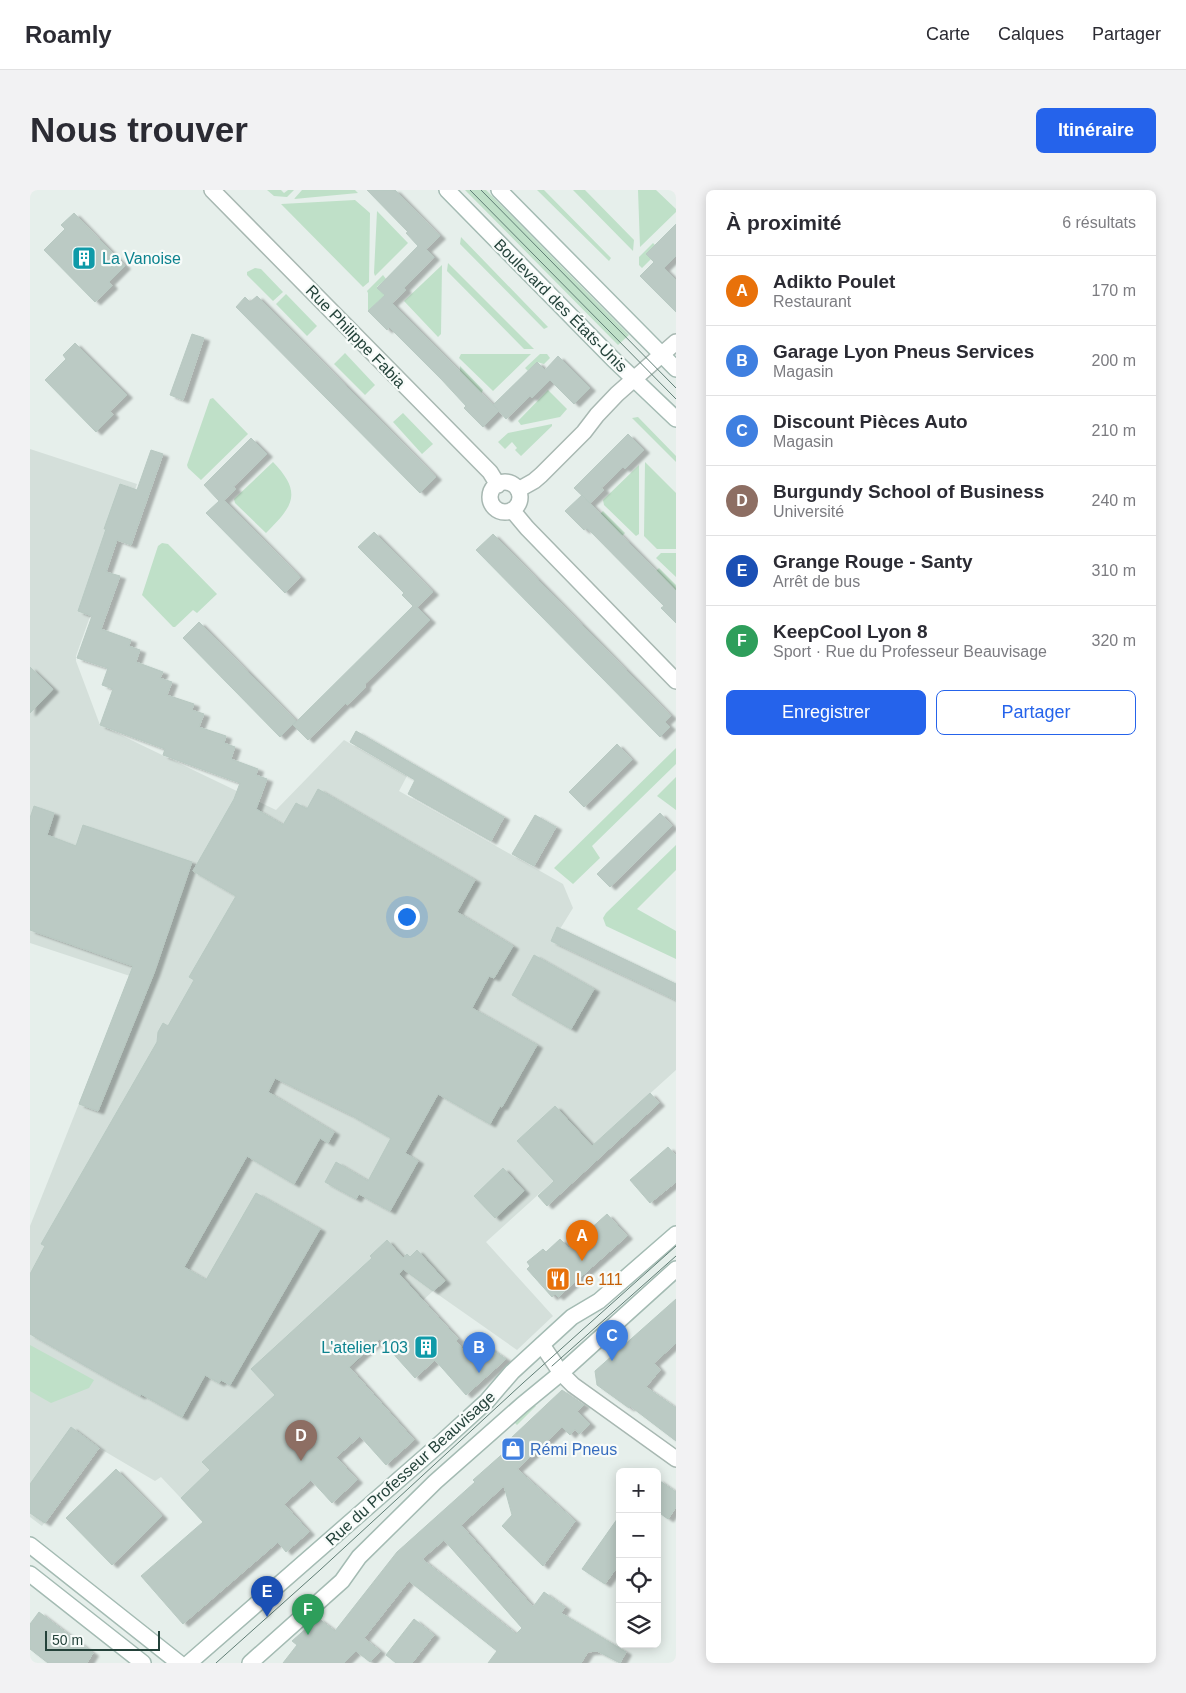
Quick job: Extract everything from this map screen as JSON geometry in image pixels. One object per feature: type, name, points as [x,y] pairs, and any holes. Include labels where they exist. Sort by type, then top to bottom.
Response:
[{"type":"street","name":"Rue Philippe Fabia","points":[[212,190],[490,472],[498,485]]},
{"type":"street","name":"Boulevard des États-Unis","points":[[447,190],[613,359],[676,419]]},
{"type":"street","points":[[499,190],[676,369]]},
{"type":"street","points":[[518,490],[541,475],[584,432],[617,394],[676,342]]},
{"type":"street","points":[[502,483],[511,484],[518,490],[520,494],[519,503],[512,510],[502,512],[494,507],[491,497],[494,488],[498,485],[502,483]]},
{"type":"street","points":[[512,510],[527,528],[676,680]]},
{"type":"street","name":"Rue du Professeur Beauvisage","points":[[189,1663],[442,1442],[487,1401],[512,1372],[572,1317],[599,1301],[676,1234]]},
{"type":"street","name":"Rue du Professeur Beauvisage","points":[[250,1663],[342,1581],[359,1558],[435,1482],[522,1404],[561,1373],[676,1269]]},
{"type":"street","points":[[542,1345],[561,1373],[584,1394],[676,1459]]},
{"type":"street","points":[[30,1545],[179,1663]]},
{"type":"street","points":[[30,1574],[144,1663]]},
{"type":"street","points":[[49,1588],[63,1583],[69,1576]]},
{"type":"shaded area","points":[[30,449],[137,484],[76,656],[76,661],[100,725],[276,810],[344,740],[407,776],[399,791],[563,884],[573,908],[560,929],[557,927],[551,941],[676,1000],[676,1070],[486,1242],[553,1316],[517,1350],[433,1291],[194,1512],[161,1477],[155,1481],[99,1448],[42,1526],[30,1517],[30,1226],[130,976],[30,943]]},
{"type":"green space","points":[[267,190],[281,190],[284,193],[288,190],[294,190],[287,197],[274,196]]},
{"type":"green space","points":[[302,190],[355,190],[358,193],[294,199]]},
{"type":"green space","points":[[465,190],[486,190],[629,335],[618,345]]},
{"type":"green space","points":[[537,190],[544,190],[611,258],[609,261]]},
{"type":"green space","points":[[573,190],[585,190],[634,240],[633,251]]},
{"type":"green space","points":[[638,190],[656,190],[676,209],[676,212],[640,247]]},
{"type":"green space","points":[[355,200],[370,213],[369,282],[363,287],[281,204]]},
{"type":"green space","points":[[377,211],[408,243],[375,276],[374,273]]},
{"type":"green space","points":[[461,237],[548,327],[544,329],[460,244]]},
{"type":"green space","points":[[653,243],[655,245],[646,254],[651,259],[642,268],[639,265],[639,257]]},
{"type":"green space","points":[[448,263],[534,349],[524,349],[447,271]]},
{"type":"green space","points":[[442,265],[441,334],[438,337],[404,301]]},
{"type":"green space","points":[[255,268],[261,269],[283,292],[273,301],[247,275],[247,272]]},
{"type":"green space","points":[[383,275],[386,279],[377,287],[385,295],[368,311],[367,291]]},
{"type":"green space","points":[[286,294],[317,326],[307,336],[276,304]]},
{"type":"green space","points":[[345,353],[375,385],[365,395],[334,364]]},
{"type":"green space","points":[[461,354],[531,354],[493,391],[459,358]]},
{"type":"green space","points":[[540,354],[547,354],[550,358],[544,364],[537,362],[528,371],[525,368]]},
{"type":"green space","points":[[460,366],[483,390],[481,394],[460,372]]},
{"type":"green space","points":[[548,390],[567,409],[560,417],[521,425],[518,421]]},
{"type":"green space","points":[[213,398],[248,434],[201,480],[187,465],[210,399]]},
{"type":"green space","points":[[403,413],[433,444],[422,454],[393,422]]},
{"type":"green space","points":[[638,417],[676,456],[676,462],[632,418]]},
{"type":"green space","points":[[552,424],[521,456],[515,450],[517,448],[512,442],[505,449],[498,442],[508,433]]},
{"type":"green space","points":[[273,462],[288,482],[291,499],[283,515],[266,533],[235,503],[234,499]]},
{"type":"green space","points":[[645,462],[676,493],[676,549],[657,549],[644,536]]},
{"type":"green space","points":[[639,465],[639,534],[636,536],[604,505],[603,500]]},
{"type":"green space","points":[[603,511],[625,533],[622,536],[600,514]]},
{"type":"green space","points":[[162,543],[168,544],[217,594],[197,613],[193,610],[175,627],[142,595],[158,546]]},
{"type":"green space","points":[[661,553],[676,553],[676,577],[656,558]]},
{"type":"green space","points":[[659,568],[676,585],[676,591],[656,571]]},
{"type":"green space","points":[[676,748],[676,764],[592,846],[600,858],[573,884],[554,868]]},
{"type":"green space","points":[[676,777],[676,810],[657,796]]},
{"type":"green space","points":[[676,845],[676,870],[637,909],[676,931],[676,959],[606,926],[603,918]]},
{"type":"green space","points":[[30,1345],[94,1380],[89,1388],[51,1403],[30,1391]]},
{"type":"green space","points":[[534,1405],[536,1406],[517,1425],[514,1422]]},
{"type":"building","points":[[367,190],[395,190],[440,236],[426,249],[434,257],[404,288],[406,290],[392,303],[493,405],[537,362],[545,370],[558,356],[590,388],[574,404],[550,380],[532,398],[530,396],[506,419],[499,411],[483,427],[464,408],[466,406],[441,379],[389,327],[387,330],[368,311],[385,295],[377,288],[418,246],[406,233],[408,232]]},
{"type":"building","name":"La Vanoise","points":[[74,213],[125,266],[109,282],[112,286],[95,302],[44,250],[65,229],[61,225]]},
{"type":"building","points":[[676,224],[676,256],[664,268],[676,280],[676,312],[640,276],[654,262],[646,254]]},
{"type":"building","points":[[257,296],[436,477],[420,493],[236,307],[245,297],[250,302]]},
{"type":"building","points":[[192,334],[204,338],[183,400],[170,395]]},
{"type":"building","points":[[75,343],[127,395],[110,411],[113,415],[96,432],[45,380],[66,359],[63,355]]},
{"type":"building","points":[[628,434],[644,450],[625,469],[623,467],[601,488],[604,490],[590,503],[574,488]]},
{"type":"building","points":[[251,438],[267,454],[233,487],[236,489],[224,500],[300,577],[285,593],[206,513],[219,501],[204,485]]},
{"type":"building","points":[[151,450],[163,454],[131,545],[117,540],[106,572],[120,576],[101,629],[131,640],[129,646],[140,650],[136,662],[163,672],[160,678],[172,682],[167,695],[194,704],[192,710],[204,714],[199,727],[226,736],[224,743],[235,747],[231,759],[258,769],[256,775],[267,779],[256,809],[283,825],[296,803],[307,809],[318,789],[475,880],[457,912],[513,946],[494,978],[489,976],[472,1008],[537,1045],[502,1107],[500,1106],[490,1124],[438,1094],[405,1153],[418,1161],[390,1211],[359,1194],[356,1199],[325,1182],[336,1162],[368,1181],[391,1138],[349,1114],[275,1078],[268,1092],[334,1132],[328,1143],[320,1138],[294,1184],[247,1156],[184,1267],[206,1280],[256,1193],[320,1229],[230,1385],[221,1380],[219,1383],[205,1375],[182,1417],[141,1394],[140,1396],[105,1377],[30,1334],[30,1274],[45,1246],[41,1244],[157,1042],[158,1032],[163,1023],[168,1026],[194,980],[189,977],[236,896],[193,871],[234,799],[240,783],[163,755],[165,749],[100,725],[113,689],[102,685],[108,668],[77,658],[92,616],[78,611],[120,484],[137,490]]},
{"type":"building","points":[[582,495],[676,591],[676,623],[661,608],[664,606],[587,528],[584,530],[565,511]]},
{"type":"building","points":[[374,532],[433,592],[417,607],[430,620],[365,684],[365,688],[347,705],[346,703],[308,740],[293,725],[413,606],[402,595],[404,593],[358,547]]},
{"type":"building","points":[[493,534],[671,716],[665,722],[670,727],[660,737],[476,550]]},
{"type":"building","points":[[199,622],[296,721],[280,737],[183,638]]},
{"type":"building","points":[[30,667],[53,689],[30,713]]},
{"type":"building","points":[[356,731],[504,817],[491,841],[408,794],[415,780],[350,742]]},
{"type":"building","points":[[617,744],[632,760],[584,807],[569,792]]},
{"type":"building","points":[[34,806],[54,813],[47,835],[76,846],[83,825],[192,862],[154,973],[98,1111],[79,1104],[133,966],[30,930],[30,818]]},
{"type":"building","points":[[660,813],[672,826],[610,887],[597,874]]},
{"type":"building","points":[[535,815],[556,827],[534,866],[512,854]]},
{"type":"building","points":[[557,927],[676,984],[676,1000],[551,941]]},
{"type":"building","points":[[534,955],[594,989],[571,1029],[512,995]]},
{"type":"building","points":[[650,1093],[659,1103],[547,1206],[538,1196],[554,1181],[517,1141],[555,1106],[592,1146]]},
{"type":"building","points":[[668,1147],[676,1156],[676,1182],[650,1203],[630,1180]]},
{"type":"building","points":[[503,1168],[524,1191],[495,1218],[474,1196]]},
{"type":"building","points":[[607,1214],[627,1236],[558,1297],[555,1294],[552,1297],[527,1269],[530,1266],[527,1262],[543,1249],[546,1252],[560,1239],[569,1248]]},
{"type":"building","points":[[387,1240],[403,1258],[407,1254],[410,1257],[417,1250],[445,1281],[433,1291],[403,1269],[399,1274],[458,1339],[456,1341],[471,1359],[487,1346],[506,1359],[466,1395],[435,1360],[415,1378],[380,1339],[349,1367],[414,1440],[386,1465],[360,1436],[336,1457],[357,1480],[332,1503],[311,1480],[284,1504],[309,1532],[286,1552],[278,1542],[183,1624],[141,1576],[203,1522],[181,1498],[210,1470],[202,1462],[275,1395],[251,1369],[372,1258],[370,1256]]},
{"type":"building","points":[[676,1299],[676,1343],[654,1363],[660,1370],[646,1387],[676,1408],[676,1441],[630,1406],[629,1408],[597,1385],[595,1371]]},
{"type":"building","points":[[562,1390],[584,1405],[577,1411],[590,1424],[579,1434],[575,1429],[570,1435],[562,1427],[517,1469],[575,1521],[543,1566],[502,1526],[512,1515],[504,1486],[461,1525],[533,1607],[544,1592],[565,1607],[561,1613],[616,1646],[616,1648],[626,1652],[620,1663],[597,1651],[588,1652],[581,1663],[488,1663],[497,1651],[409,1581],[364,1638],[380,1651],[370,1662],[356,1651],[344,1663],[283,1663],[297,1645],[292,1641],[318,1618],[335,1631],[397,1552],[475,1482],[473,1480],[516,1442],[511,1438]],"holes":[[[444,1540],[522,1628],[516,1634],[422,1559]]]},
{"type":"building","points":[[71,1427],[99,1448],[45,1523],[30,1513],[30,1484]]},
{"type":"building","points":[[116,1469],[162,1516],[112,1565],[66,1518]]},
{"type":"building","points":[[661,1482],[676,1492],[676,1507],[668,1519],[661,1514]]},
{"type":"building","points":[[616,1521],[616,1569],[605,1584],[582,1569]]},
{"type":"building","points":[[39,1612],[93,1653],[87,1663],[48,1663],[30,1649],[30,1624]]},
{"type":"building","points":[[414,1619],[434,1635],[412,1663],[396,1663],[386,1655]]},
{"type":"tram line","points":[[470,190],[676,399]]},
{"type":"tram line","points":[[481,190],[676,388]]},
{"type":"tram line","points":[[216,1663],[676,1246]]},
{"type":"tram line","points":[[552,1366],[676,1256]]},
{"type":"place","name":"La Vanoise","points":[[84,258]]},
{"type":"place","name":"Adikto Poulet","points":[[582,1261]]},
{"type":"place","name":"Le 111","points":[[558,1279]]},
{"type":"place","name":"L'atelier 103","points":[[426,1347]]},
{"type":"place","name":"Discount Pièces Auto","points":[[612,1361]]},
{"type":"place","name":"Garage Lyon Pneus Services","points":[[479,1373]]},
{"type":"place","name":"Rémi Pneus","points":[[513,1449]]},
{"type":"place","name":"Burgundy School of Business","points":[[301,1461]]},
{"type":"place","name":"Grange Rouge - Santy","points":[[267,1617]]},
{"type":"place","name":"KeepCool Lyon 8","points":[[308,1635]]}]
